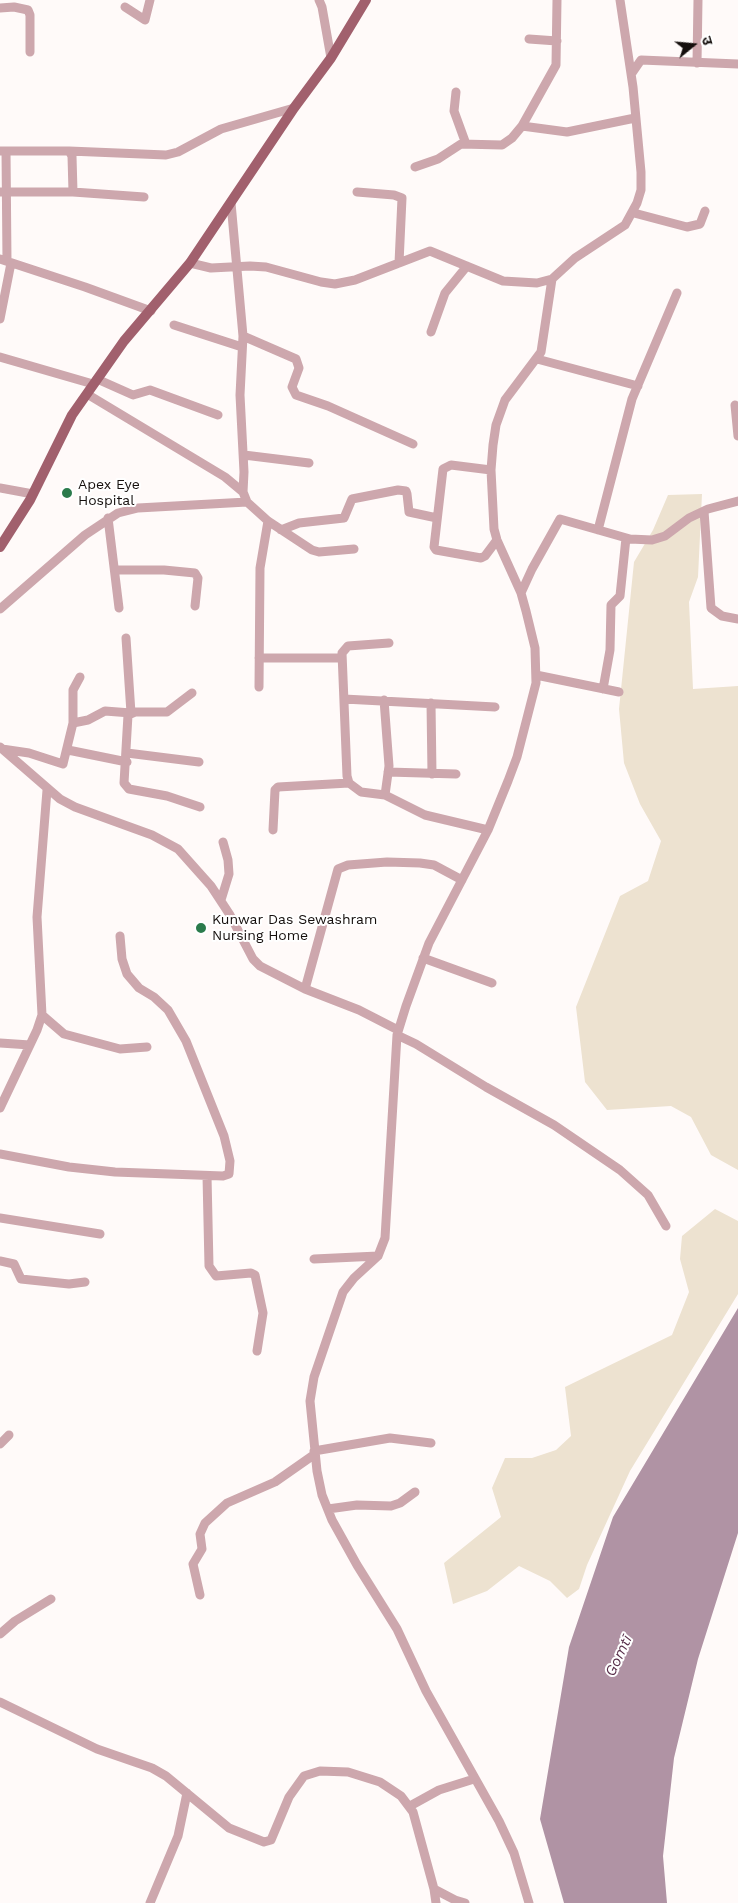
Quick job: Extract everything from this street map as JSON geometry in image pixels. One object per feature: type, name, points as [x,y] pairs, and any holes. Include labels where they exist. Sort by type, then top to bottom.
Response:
[{"type":"main road","points":[[0,547],[17,524],[72,415],[124,341],[190,263],[294,108],[331,58],[366,0]]},
{"type":"street","points":[[125,8],[145,20],[150,0]]},
{"type":"street","points":[[319,0],[322,7],[331,58]]},
{"type":"street","points":[[416,167],[428,163],[458,146],[466,144],[502,145],[522,126],[554,72],[557,41],[557,0]]},
{"type":"street","points":[[190,263],[204,268],[266,267],[335,284],[355,280],[430,251],[503,281],[517,284],[537,284],[552,279],[575,258],[626,225],[634,213],[641,190],[632,73],[620,0]]},
{"type":"street","points":[[697,63],[698,0]]},
{"type":"street","points":[[0,8],[14,7],[28,10],[30,15],[30,52]]},
{"type":"street","points":[[529,38],[557,41]]},
{"type":"street","points":[[632,73],[641,60],[738,64]]},
{"type":"street","points":[[456,92],[454,111],[466,144]]},
{"type":"street","points":[[0,315],[6,261],[3,151],[68,151],[166,155],[178,152],[221,129],[294,108]]},
{"type":"street","points":[[522,126],[567,132],[635,118]]},
{"type":"street","points":[[68,151],[72,156],[72,192]]},
{"type":"street","points":[[3,192],[72,192],[144,197]]},
{"type":"street","points":[[357,192],[394,195],[402,198],[399,263]]},
{"type":"street","points":[[231,203],[243,336],[240,394],[244,455],[242,492]]},
{"type":"street","points":[[634,213],[687,227],[700,224],[705,211]]},
{"type":"street","points":[[6,261],[151,311]]},
{"type":"street","points":[[431,332],[445,293],[467,266]]},
{"type":"street","points":[[529,1903],[514,1853],[499,1821],[426,1691],[414,1662],[397,1630],[342,1538],[328,1509],[322,1495],[314,1453],[310,1400],[314,1377],[343,1292],[354,1278],[378,1256],[385,1238],[398,1032],[424,958],[488,830],[517,757],[536,682],[535,648],[521,594],[497,540],[491,470],[493,445],[500,412],[505,400],[537,359],[544,339],[552,279]]},
{"type":"street","points":[[598,530],[612,469],[638,386],[677,293]]},
{"type":"street","points":[[174,326],[242,347]]},
{"type":"street","points":[[243,336],[296,358],[298,368],[292,387],[296,395],[328,406],[413,444]]},
{"type":"street","points":[[0,357],[95,382],[133,395],[150,390],[218,415]]},
{"type":"street","points":[[537,359],[638,386]]},
{"type":"street","points":[[87,394],[201,462],[242,492],[248,502],[268,521],[312,550],[319,552],[354,549]]},
{"type":"street","points":[[735,405],[738,436]]},
{"type":"street","points":[[244,455],[309,462]]},
{"type":"street","points":[[491,470],[447,466],[443,469],[434,547],[436,550],[481,558],[485,556],[497,540]]},
{"type":"street","points":[[0,488],[32,494]]},
{"type":"street","points":[[281,530],[299,524],[344,518],[352,499],[398,490],[406,491],[410,512],[437,518]]},
{"type":"street","points":[[521,594],[558,521],[570,521],[626,538],[640,540],[665,536],[689,518],[704,511],[738,501]]},
{"type":"street","points":[[0,609],[85,535],[108,518],[126,510],[248,502]]},
{"type":"street","points":[[704,511],[711,608],[722,616],[738,619]]},
{"type":"street","points":[[108,518],[119,608]]},
{"type":"street","points":[[259,687],[260,568],[268,521]]},
{"type":"street","points":[[603,689],[610,650],[611,605],[620,596],[626,538]]},
{"type":"street","points":[[115,570],[164,570],[195,573],[198,578],[195,606]]},
{"type":"street","points":[[126,638],[131,713],[127,717],[127,758],[124,783],[127,788],[167,796],[200,807]]},
{"type":"street","points":[[389,643],[348,646],[344,649],[342,658],[347,776],[350,783],[361,792],[385,795],[425,815],[488,830]]},
{"type":"street","points":[[259,658],[342,658]]},
{"type":"street","points":[[536,674],[619,692]]},
{"type":"street","points":[[1,748],[29,753],[61,764],[65,762],[72,723],[73,690],[80,676]]},
{"type":"street","points":[[72,723],[88,720],[105,711],[131,713],[167,712],[192,692]]},
{"type":"street","points":[[344,699],[495,707]]},
{"type":"street","points":[[384,700],[388,772],[385,795]]},
{"type":"street","points":[[431,703],[432,774]]},
{"type":"street","points":[[1,748],[47,790],[75,807],[166,841],[189,861],[221,900],[242,941],[260,966],[304,989],[359,1010],[486,1087],[554,1125],[641,1186],[666,1226]]},
{"type":"street","points":[[68,750],[127,758],[199,762]]},
{"type":"street","points":[[388,772],[456,774]]},
{"type":"street","points":[[273,830],[275,790],[278,787],[350,783]]},
{"type":"street","points":[[0,1108],[4,1090],[30,1044],[42,1015],[37,917],[47,790]]},
{"type":"street","points":[[221,900],[229,874],[228,860],[222,842]]},
{"type":"street","points":[[304,989],[338,869],[348,865],[387,862],[420,863],[442,868],[462,880]]},
{"type":"street","points":[[0,1154],[69,1167],[208,1176],[229,1174],[230,1161],[224,1136],[175,1020],[162,1004],[139,988],[127,974],[122,959],[120,936]]},
{"type":"street","points":[[424,958],[492,983]]},
{"type":"street","points":[[42,1015],[64,1034],[120,1049],[147,1047]]},
{"type":"street","points":[[0,1043],[30,1044]]},
{"type":"street","points":[[208,1176],[209,1266],[216,1276],[251,1273],[255,1275],[263,1313],[257,1351]]},
{"type":"street","points":[[0,1218],[100,1234]]},
{"type":"street","points":[[314,1259],[378,1256]]},
{"type":"street","points":[[0,1261],[14,1264],[21,1279],[69,1284],[85,1282]]},
{"type":"street","points":[[0,1444],[9,1435]]},
{"type":"street","points":[[200,1595],[193,1564],[202,1548],[200,1534],[205,1523],[227,1504],[276,1482],[314,1453],[390,1438],[431,1443]]},
{"type":"street","points":[[328,1509],[357,1505],[391,1506],[400,1504],[415,1492]]},
{"type":"street","points":[[0,1634],[15,1621],[51,1599]]},
{"type":"street","points":[[0,1702],[97,1749],[141,1763],[166,1776],[229,1828],[264,1842],[269,1842],[274,1837],[289,1797],[297,1783],[312,1772],[348,1772],[362,1775],[394,1790],[410,1806],[434,1889],[436,1903]]},
{"type":"street","points":[[410,1806],[438,1790],[474,1779]]},
{"type":"street","points":[[150,1903],[178,1836],[187,1793]]},
{"type":"street","points":[[434,1889],[454,1900],[465,1903]]},
{"type":"shaded area","points":[[702,494],[698,577],[689,602],[693,689],[738,686],[738,1170],[711,1155],[691,1117],[671,1106],[607,1110],[585,1082],[576,1007],[620,896],[648,881],[661,841],[640,804],[624,763],[619,709],[634,562],[653,530],[668,495]]},
{"type":"shaded area","points":[[715,1209],[738,1221],[738,1294],[630,1471],[587,1565],[579,1589],[567,1598],[550,1581],[519,1566],[487,1591],[453,1604],[444,1563],[501,1517],[492,1488],[505,1458],[532,1458],[556,1450],[571,1436],[565,1387],[672,1335],[689,1292],[680,1259],[682,1236]]},
{"type":"water","name":"Gomtī","points":[[738,1308],[738,1533],[698,1659],[674,1758],[663,1856],[667,1903],[564,1903],[540,1819],[569,1647],[613,1517]]},
{"type":"place","name":"Apex Eye Hospital","points":[[67,493]]},
{"type":"place","name":"Kunwar Das Sewashram Nursing Home","points":[[201,928]]}]
